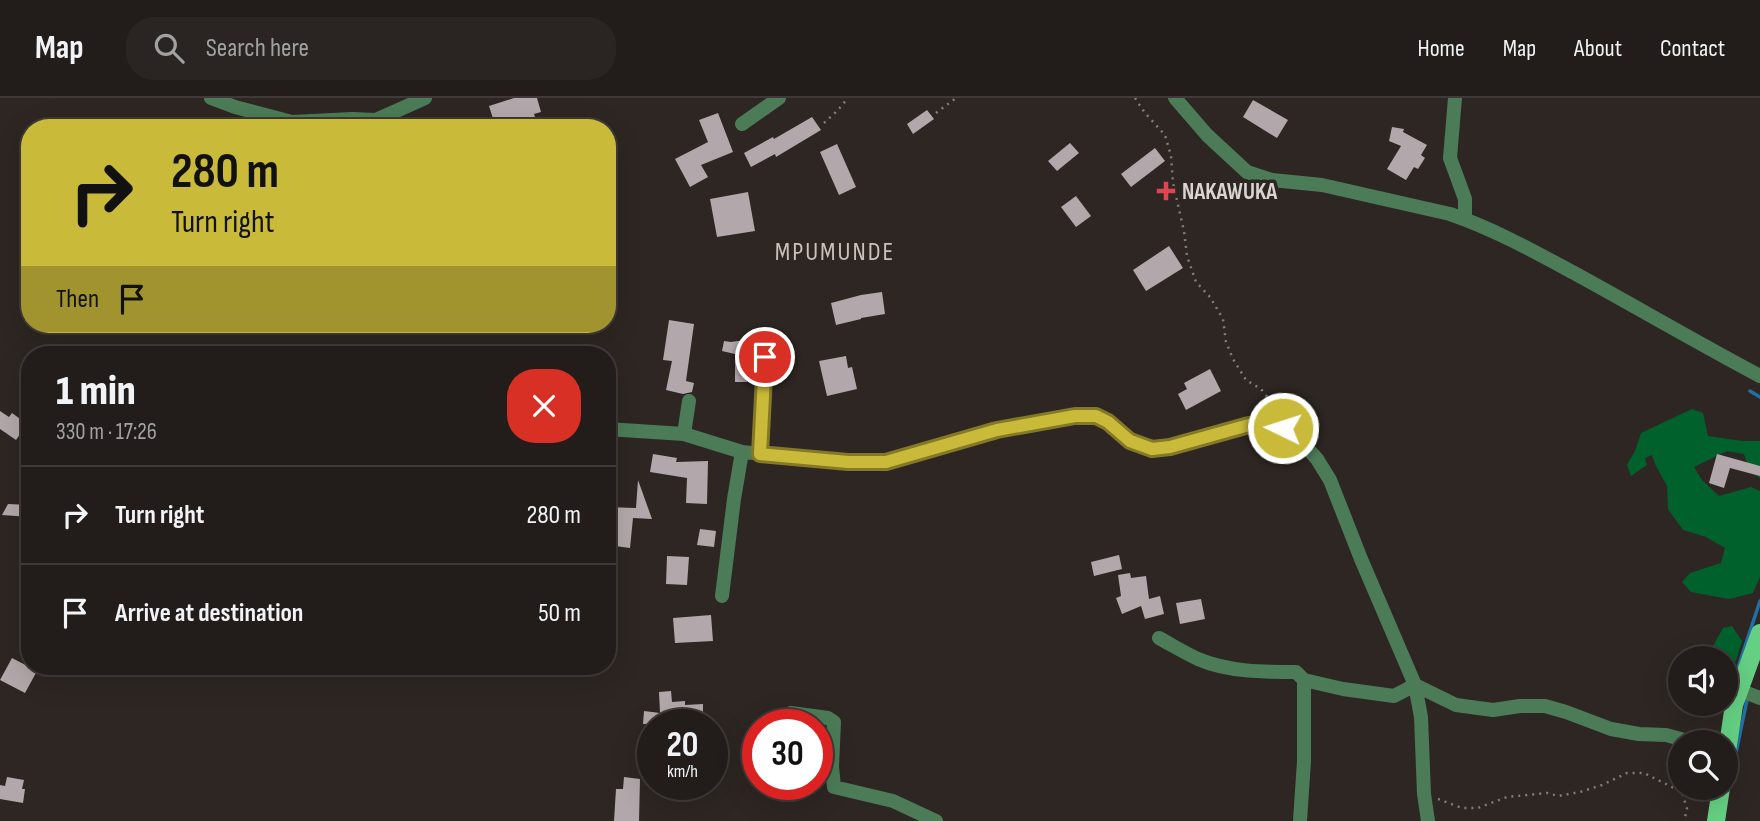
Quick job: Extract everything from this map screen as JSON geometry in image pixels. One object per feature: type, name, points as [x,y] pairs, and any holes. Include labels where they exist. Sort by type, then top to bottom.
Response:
[{"type":"main road","points":[[1730,730],[1734,705],[1760,633]]},
{"type":"main road","points":[[1716,821],[1719,800]]},
{"type":"street","points":[[211,98],[281,119]]},
{"type":"street","points":[[378,119],[425,98]]},
{"type":"street","points":[[741,124],[779,98]]},
{"type":"street","points":[[1175,98],[1207,135],[1247,172],[1272,180],[1322,185],[1465,219],[1549,259],[1760,376]]},
{"type":"street","points":[[1455,98],[1450,158],[1465,199],[1465,219]]},
{"type":"street","points":[[760,454],[765,357]]},
{"type":"street","points":[[684,434],[689,401]]},
{"type":"street","points":[[616,430],[684,434],[742,452],[848,462],[886,462],[997,430],[1075,416],[1096,416],[1108,422],[1130,441],[1152,449],[1170,447],[1249,425],[1264,424],[1283,428],[1297,437],[1317,459],[1330,480],[1415,685],[1421,716],[1424,794],[1428,821]]},
{"type":"street","points":[[722,596],[742,452]]},
{"type":"street","points":[[1159,638],[1200,660],[1234,669],[1296,672],[1304,680],[1394,696],[1415,685]]},
{"type":"street","points":[[1300,821],[1304,761],[1304,680]]},
{"type":"street","points":[[1415,685],[1456,705],[1493,710],[1545,706],[1611,729],[1668,736]]},
{"type":"street","points":[[1739,690],[1760,698]]},
{"type":"street","points":[[833,721],[833,744]]},
{"type":"street","points":[[833,777],[834,787],[893,801],[936,821]]},
{"type":"path","points":[[824,123],[848,98]]},
{"type":"path","points":[[936,113],[956,98]]},
{"type":"path","points":[[1135,98],[1165,135],[1171,156],[1173,183],[1187,256],[1196,282],[1210,297],[1223,319],[1226,342],[1233,359],[1246,380],[1261,389],[1283,417],[1283,428]]},
{"type":"path","points":[[1424,794],[1462,808],[1478,808],[1507,797],[1547,793],[1558,796],[1580,792],[1627,773],[1644,773],[1682,792],[1687,809],[1684,821]]},
{"type":"green space","points":[[1692,409],[1703,413],[1708,436],[1760,441],[1760,478],[1750,472],[1744,454],[1727,451],[1694,467],[1702,480],[1719,496],[1751,487],[1760,491],[1760,577],[1753,593],[1729,599],[1691,592],[1682,582],[1690,573],[1721,563],[1725,548],[1706,537],[1683,530],[1668,509],[1667,486],[1652,455],[1645,458],[1647,465],[1631,476],[1627,465],[1641,433]]},
{"type":"green space","points":[[1732,626],[1742,641],[1738,654],[1738,646],[1713,646],[1723,628]]},
{"type":"building","points":[[514,98],[537,98],[541,112],[534,114],[536,119],[493,119],[489,106]]},
{"type":"building","points":[[1253,100],[1288,120],[1277,138],[1243,117]]},
{"type":"building","points":[[927,110],[934,119],[913,134],[907,124]]},
{"type":"building","points":[[718,113],[733,152],[701,165],[708,177],[690,187],[675,159],[708,142],[699,120]]},
{"type":"building","points":[[812,117],[821,130],[776,157],[775,154],[751,167],[744,153]]},
{"type":"building","points":[[1392,127],[1404,129],[1403,132],[1427,145],[1421,155],[1425,158],[1418,169],[1414,167],[1406,180],[1387,169],[1401,146],[1389,141]]},
{"type":"building","points":[[1070,143],[1079,153],[1057,171],[1048,161]]},
{"type":"building","points":[[837,144],[856,187],[839,195],[820,152]]},
{"type":"building","points":[[1155,148],[1165,161],[1131,187],[1121,174]]},
{"type":"building","points":[[748,192],[755,231],[717,237],[710,199]]},
{"type":"building","points":[[1076,196],[1091,216],[1076,227],[1061,207]]},
{"type":"building","points":[[1169,246],[1183,268],[1146,291],[1133,270]]},
{"type":"building","points":[[882,292],[885,314],[836,325],[831,303]]},
{"type":"building","points":[[669,320],[694,324],[686,381],[694,383],[692,392],[683,394],[666,390],[672,361],[663,360]]},
{"type":"building","points":[[759,338],[761,348],[757,351],[755,360],[748,359],[747,382],[735,382],[735,354],[722,351],[724,341]]},
{"type":"building","points":[[846,356],[848,368],[852,367],[857,389],[827,396],[819,361]]},
{"type":"building","points":[[1210,369],[1221,391],[1186,410],[1178,394],[1187,389],[1184,383]]},
{"type":"building","points":[[0,411],[9,417],[12,413],[21,420],[21,433],[16,440],[0,429]]},
{"type":"building","points":[[653,454],[677,458],[676,462],[708,461],[707,504],[686,503],[687,478],[650,472]]},
{"type":"building","points":[[1717,454],[1760,466],[1760,476],[1730,468],[1724,488],[1709,483]]},
{"type":"building","points":[[638,480],[652,519],[633,518],[630,548],[616,546],[616,507],[636,508]]},
{"type":"building","points":[[8,504],[21,505],[21,516],[2,515]]},
{"type":"building","points":[[700,529],[716,531],[714,547],[697,545]]},
{"type":"building","points":[[1119,555],[1122,569],[1094,576],[1091,562]]},
{"type":"building","points":[[667,556],[689,557],[687,585],[666,584]]},
{"type":"building","points":[[1130,573],[1131,578],[1146,576],[1149,599],[1160,596],[1164,614],[1145,619],[1141,606],[1122,614],[1116,598],[1121,596],[1118,575]]},
{"type":"building","points":[[616,594],[618,594],[617,644]]},
{"type":"building","points":[[1201,599],[1205,619],[1180,624],[1176,603]]},
{"type":"building","points":[[711,615],[713,641],[675,643],[673,618]]},
{"type":"building","points":[[12,658],[21,663],[21,675],[35,675],[25,693],[0,680]]},
{"type":"building","points":[[671,691],[672,702],[685,701],[685,705],[703,704],[703,709],[660,709],[659,692]]},
{"type":"building","points":[[7,777],[24,780],[23,803],[0,799],[0,785],[5,786]]},
{"type":"building","points":[[624,777],[637,779],[639,821],[614,821],[616,789],[623,789]]},
{"type":"waterway","points":[[1750,391],[1760,397]]},
{"type":"waterway","points":[[1738,668],[1760,601]]},
{"type":"waterway","points":[[1738,743],[1747,700]]},
{"type":"place","name":"NAKAWUKA","points":[[1166,191]]},
{"type":"district","name":"MPUMUNDE","points":[[835,251]]},
{"type":"route","points":[[765,357],[760,454],[848,462],[886,462],[997,430],[1075,416],[1096,416],[1108,422],[1130,441],[1152,449],[1170,447],[1249,425],[1264,424],[1283,428]]}]
